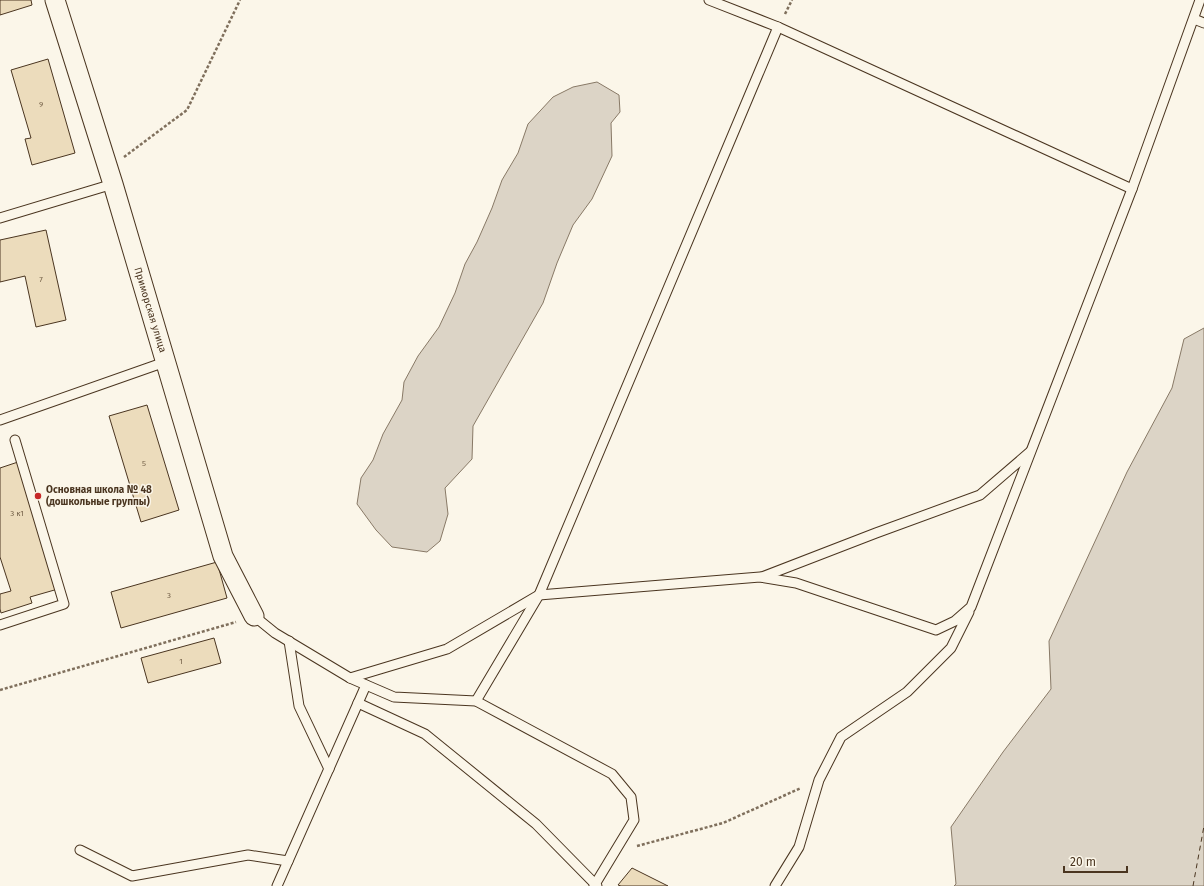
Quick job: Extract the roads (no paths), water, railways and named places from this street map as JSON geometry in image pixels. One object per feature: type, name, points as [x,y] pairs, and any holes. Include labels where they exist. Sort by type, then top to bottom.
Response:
[{"type":"street","name":"Приморская улица","points":[[55,0],[110,177],[223,556],[254,616]]},
{"type":"lane","points":[[709,0],[778,27],[1132,189]]},
{"type":"lane","points":[[775,886],[799,847],[819,780],[841,737],[907,692],[951,648],[971,607],[1132,189],[1200,0]]},
{"type":"lane","points":[[1194,19],[1204,23]]},
{"type":"lane","points":[[476,701],[539,595],[778,27]]},
{"type":"lane","points":[[0,218],[110,177]]},
{"type":"lane","points":[[0,420],[165,362]]},
{"type":"lane","points":[[0,625],[64,604],[15,440]]},
{"type":"lane","points":[[760,577],[980,495],[1031,451]]},
{"type":"lane","points":[[350,678],[447,649],[539,595],[760,577],[796,583],[936,630],[955,621],[971,607]]},
{"type":"lane","points":[[254,616],[275,633],[350,678],[394,697],[476,701],[612,774],[631,797],[634,820],[596,885],[536,824],[425,734],[358,703]]},
{"type":"lane","points":[[289,641],[299,706],[329,768]]},
{"type":"lane","points":[[277,886],[366,685]]},
{"type":"lane","points":[[80,850],[132,876],[248,855],[288,861]]},
{"type":"place","name":"Основная школа № 48 (дошкольные группы)","points":[[38,496]]}]
